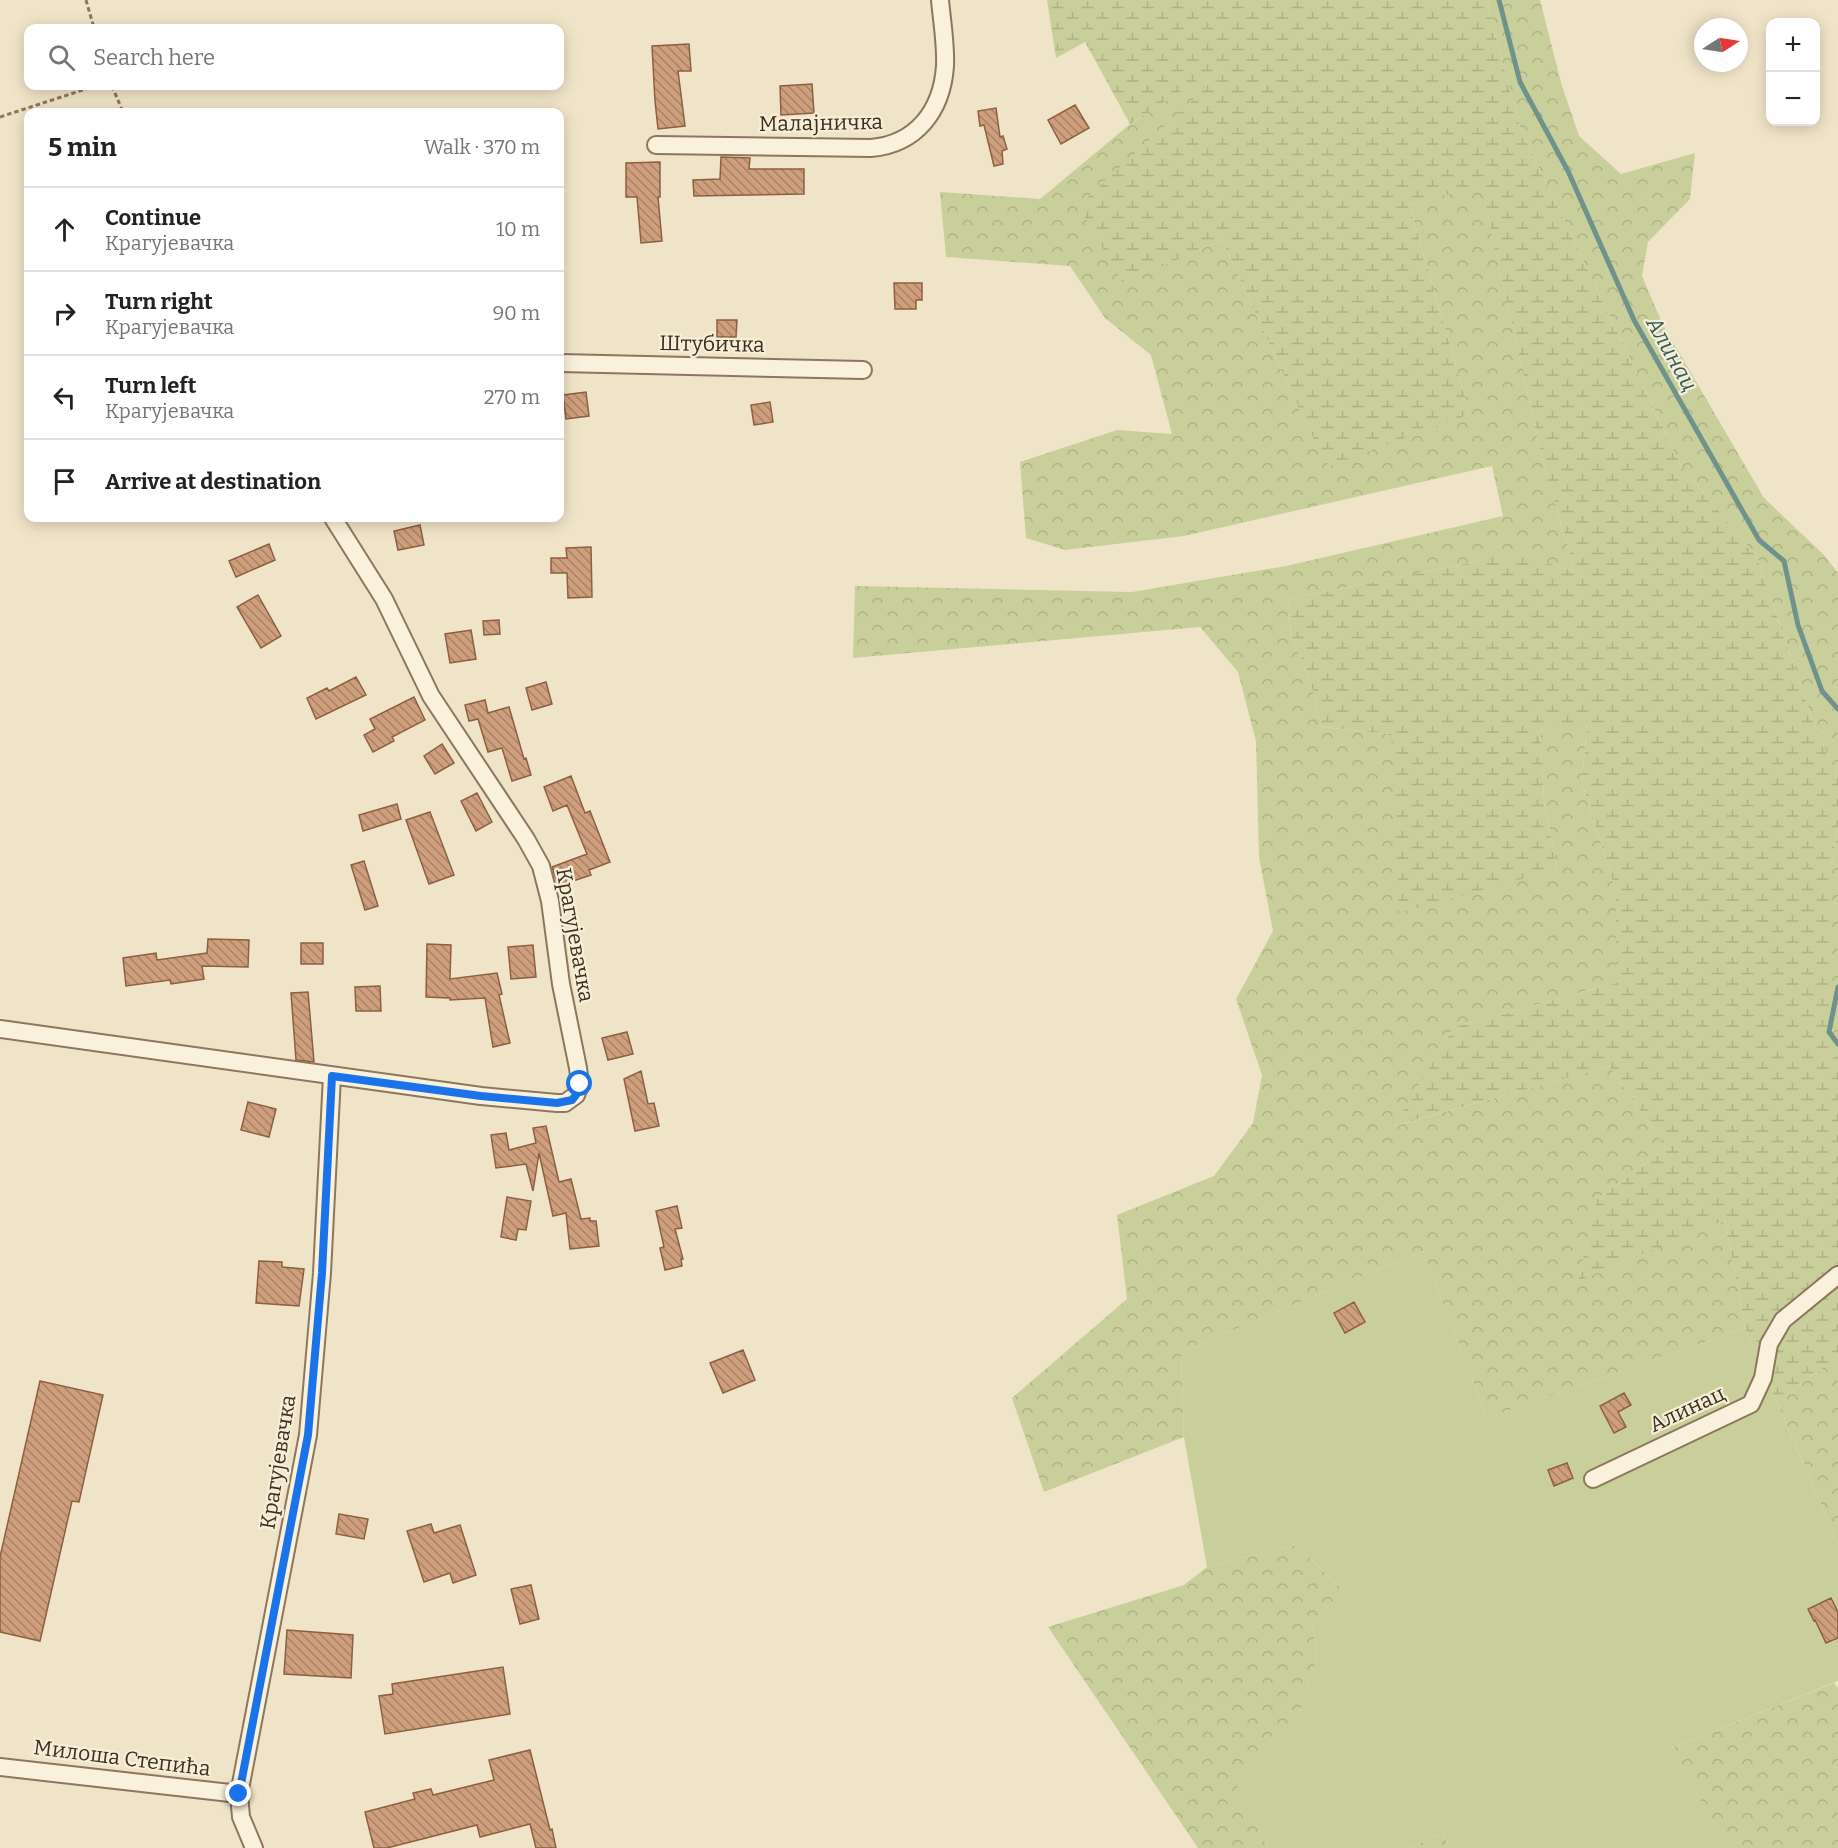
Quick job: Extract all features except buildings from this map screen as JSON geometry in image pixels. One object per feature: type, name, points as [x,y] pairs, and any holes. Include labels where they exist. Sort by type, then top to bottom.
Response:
[{"type":"street","name":"Малајничка","points":[[656,145],[871,148],[900,141],[920,128],[935,104],[944,77],[945,51],[940,0]]},
{"type":"street","name":"Штубичка","points":[[564,363],[863,369]]},
{"type":"street","name":"Крагујевачка","points":[[0,1029],[481,1096],[557,1103],[572,1100],[576,1095],[580,1084],[561,984],[550,901],[541,866],[526,839],[431,696],[384,599],[336,522]]},
{"type":"street","name":"Крагујевачка","points":[[254,1848],[241,1817],[239,1794],[308,1435],[322,1273],[332,1076]]},
{"type":"street","name":"Алинац","points":[[1593,1479],[1752,1404],[1763,1378],[1769,1344],[1783,1320],[1838,1275]]},
{"type":"street","name":"Милоша Степића","points":[[0,1767],[239,1794]]},
{"type":"path","points":[[86,0],[93,24]]},
{"type":"path","points":[[28,108],[83,90]]},
{"type":"path","points":[[114,90],[121,108]]},
{"type":"path","points":[[0,117],[24,109]]},
{"type":"green space","points":[[1047,0],[1489,0],[1488,8],[1521,130],[1681,466],[1757,557],[1813,722],[1838,778],[1838,828],[1831,866],[1831,1055],[1838,1066],[1838,1356],[1777,1402],[1745,1328],[1725,1220],[1578,1281],[1597,1199],[1666,1148],[1609,1066],[1394,1126],[1454,1027],[1616,983],[1616,892],[1582,783],[1587,723],[1540,728],[1544,801],[1557,869],[1399,913],[1391,734],[1322,727],[1310,680],[1291,635],[1288,599],[1519,553],[1575,572],[1541,454],[1481,186],[1409,204],[1470,414],[1329,466],[1306,424],[1222,240],[1123,283],[1078,206],[1192,101],[1226,62],[1130,124],[1085,42],[1056,58]]},
{"type":"green space","points":[[1489,0],[1540,0],[1562,86],[1579,136],[1621,174],[1695,153],[1690,199],[1648,242],[1642,276],[1663,325],[1764,498],[1824,555],[1838,573],[1838,778],[1813,722],[1757,557],[1681,466],[1521,130],[1488,8]]},
{"type":"green space","points":[[1228,60],[1192,101],[1123,282],[1222,240],[1306,424],[1470,414],[1409,204],[1481,185],[1541,454],[1575,572],[1519,553],[1288,599],[1291,635],[1310,680],[1322,727],[1391,734],[1557,869],[1544,801],[1540,727],[1587,722],[1582,783],[1616,892],[1616,983],[1454,1027],[1395,1126],[1609,1066],[1666,1148],[1597,1199],[1579,1280],[1725,1220],[1745,1328],[1487,1418],[1423,1251],[1181,1352],[1184,1437],[1044,1492],[1012,1398],[1127,1299],[1117,1215],[1214,1176],[1253,1123],[1262,1075],[1236,999],[1273,931],[1259,857],[1256,741],[1238,672],[1200,627],[853,658],[855,586],[1132,592],[1286,566],[1503,516],[1492,466],[1184,536],[1065,550],[1026,538],[1020,462],[1117,430],[1172,434],[1151,355],[1105,318],[1070,266],[946,257],[940,192],[1040,199],[1130,124]]},
{"type":"green space","points":[[1838,828],[1838,1066],[1831,1055],[1831,866]]},
{"type":"green space","points":[[1423,1251],[1487,1418],[1745,1328],[1838,1544],[1838,1681],[1669,1749],[1729,1848],[1449,1848],[1443,1833],[1408,1848],[1268,1848],[1233,1778],[1300,1711],[1318,1657],[1311,1622],[1344,1591],[1296,1545],[1207,1567],[1184,1437],[1181,1352]]},
{"type":"green space","points":[[1838,1356],[1838,1544],[1777,1402]]},
{"type":"green space","points":[[1296,1545],[1344,1591],[1311,1622],[1318,1657],[1300,1711],[1234,1778],[1268,1848],[1198,1848],[1048,1627],[1184,1585],[1207,1567]]},
{"type":"green space","points":[[1834,1683],[1838,1688],[1838,1848],[1729,1848],[1669,1749]]},
{"type":"green space","points":[[1443,1833],[1449,1848],[1408,1848]]},
{"type":"waterway","name":"Алинац","points":[[1499,0],[1520,82],[1568,171],[1634,320],[1759,540],[1784,561],[1798,625],[1822,691],[1838,709]]},
{"type":"waterway","name":"Алинац","points":[[1838,987],[1829,1032],[1838,1044]]},
{"type":"route","points":[[239,1794],[308,1435],[322,1273],[332,1076],[481,1096],[557,1103],[572,1100],[580,1084]]}]
